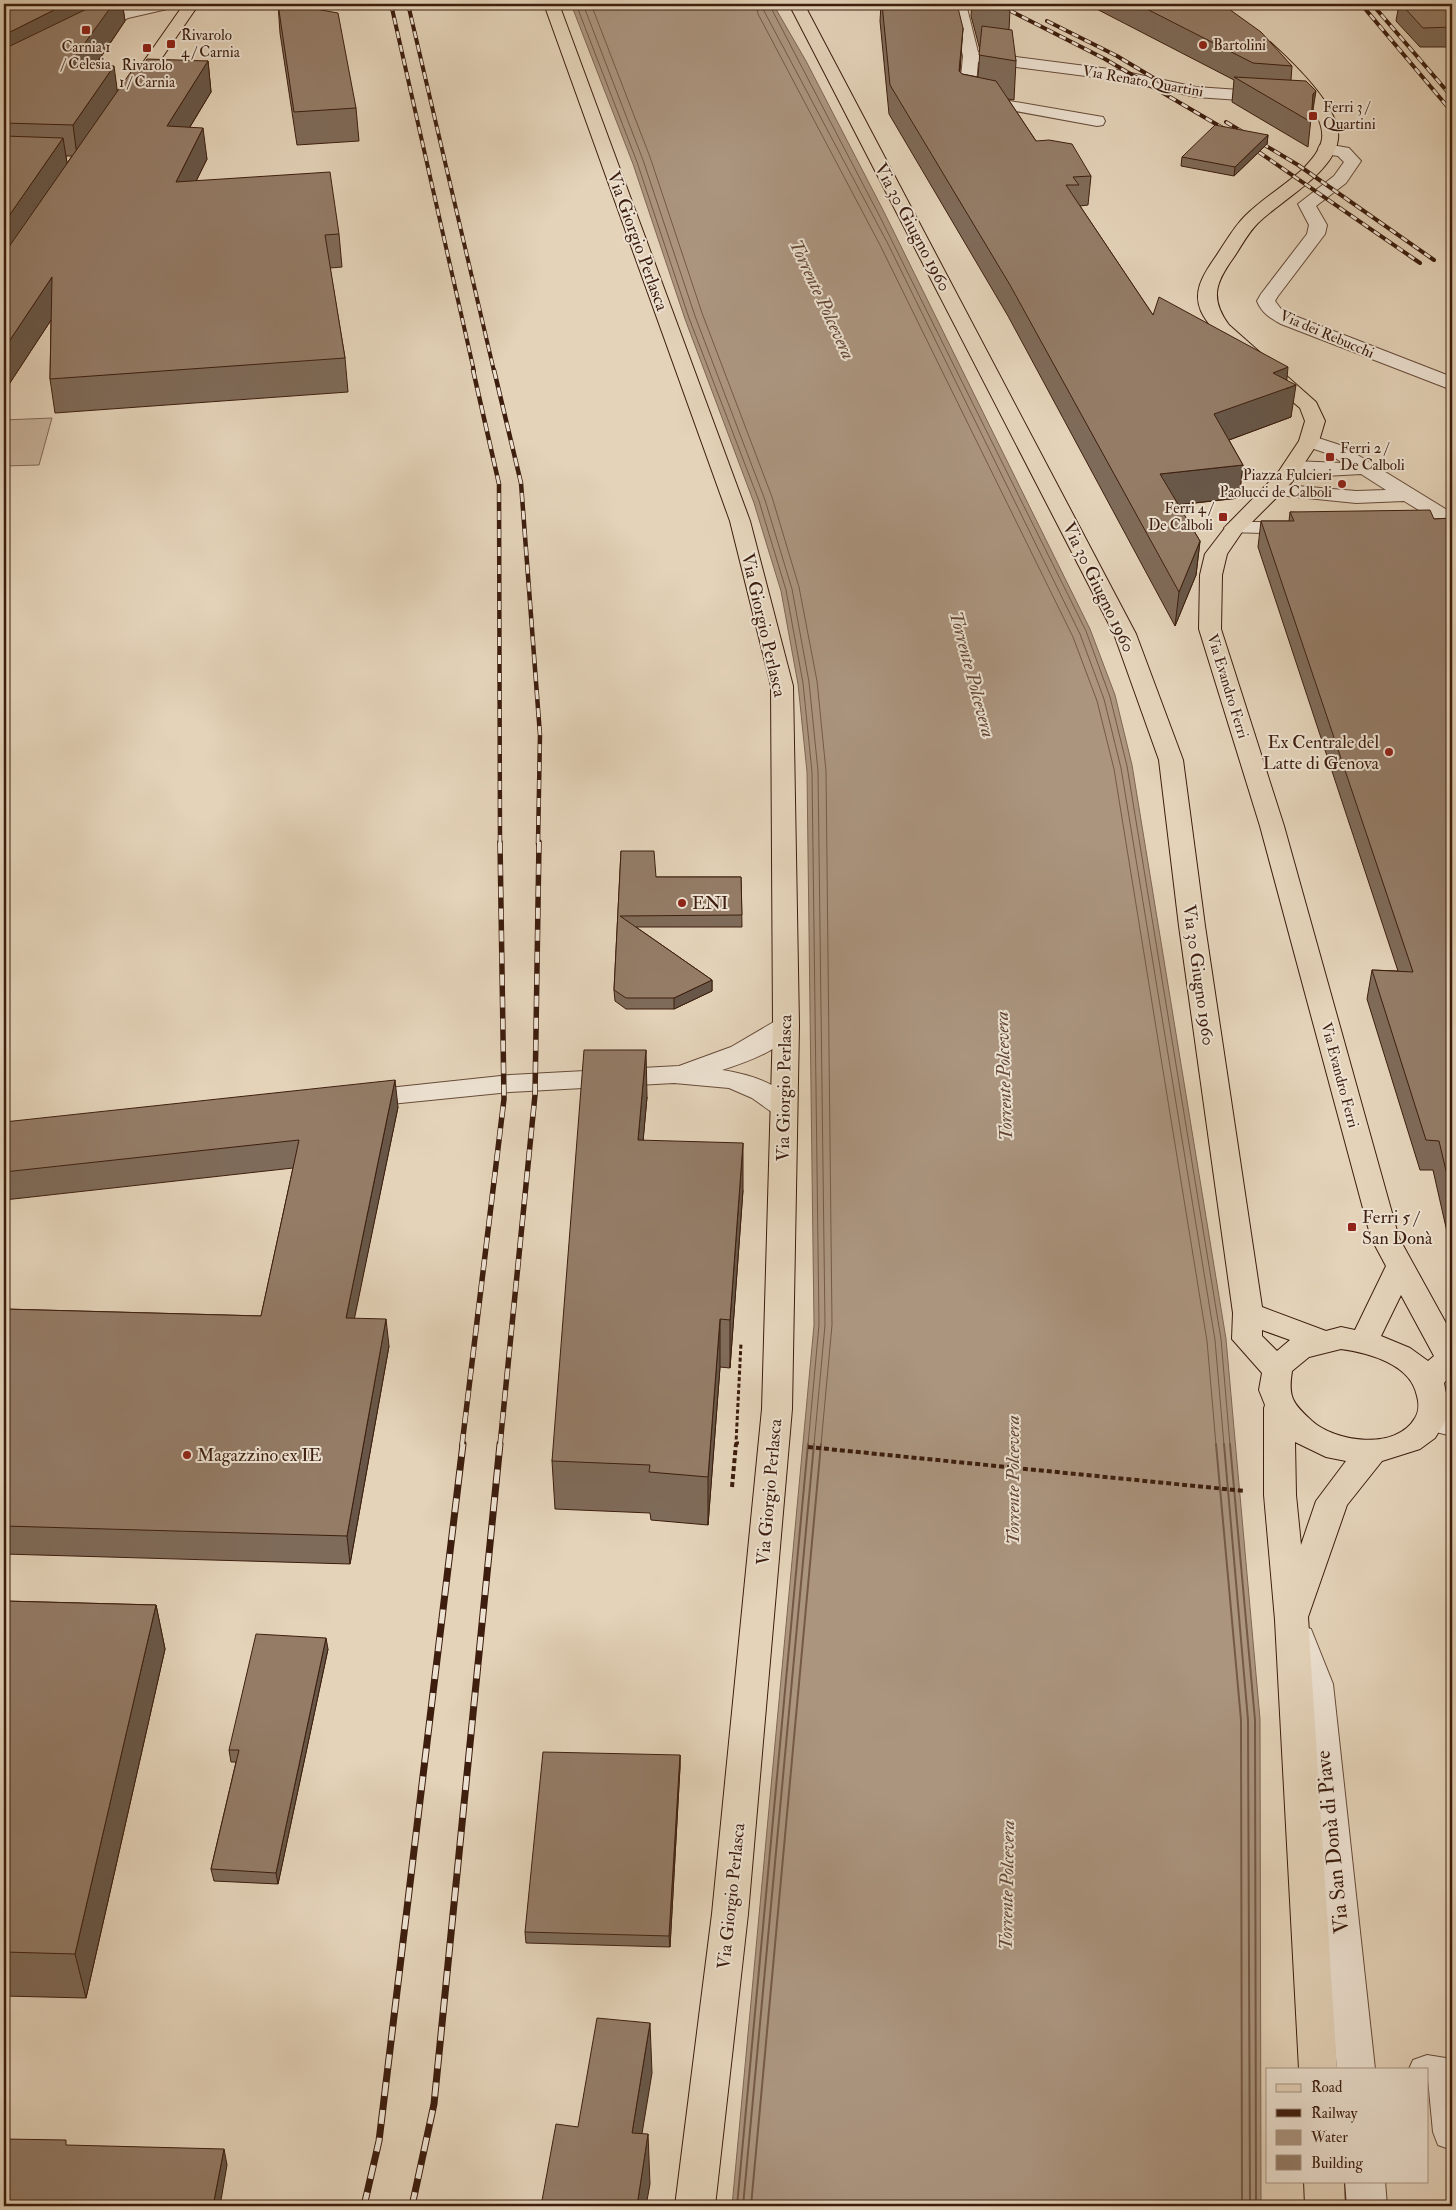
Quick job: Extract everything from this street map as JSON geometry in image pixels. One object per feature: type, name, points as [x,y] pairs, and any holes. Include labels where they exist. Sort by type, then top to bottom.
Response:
[{"type":"main road","points":[[119,108],[191,4]]},
{"type":"main road","name":"Via Giorgio Perlasca","points":[[551,4],[740,521],[782,686],[786,1026],[774,1445],[730,1914],[695,2206]]},
{"type":"main road","name":"Via 30 Giugno 1960","points":[[796,4],[1126,634],[1171,760],[1192,926],[1248,1313],[1247,1339],[1277,1370]]},
{"type":"main road","points":[[1254,36],[1297,76],[1316,100],[1328,127],[1330,139],[1326,149]]},
{"type":"main road","name":"Via Evandro Ferri","points":[[1326,149],[1321,160],[1251,219],[1211,276],[1205,294],[1212,317],[1222,329],[1309,406],[1315,421],[1309,441],[1292,467],[1274,490],[1235,528],[1216,554],[1211,575],[1210,629],[1272,826],[1385,1238],[1451,1361],[1427,1381]]},
{"type":"main road","points":[[1364,1341],[1400,1268]]},
{"type":"main road","points":[[1248,1313],[1320,1340]]},
{"type":"main road","points":[[1341,1338],[1364,1341],[1390,1350],[1404,1359],[1427,1381],[1441,1423],[1397,1447],[1371,1452],[1343,1450],[1316,1441],[1294,1426],[1279,1408],[1273,1388],[1277,1370],[1287,1357],[1301,1346],[1320,1340],[1341,1338]]},
{"type":"main road","name":"Via San Donà di Piave","points":[[1279,1408],[1280,1495],[1292,1620],[1318,2068]]},
{"type":"main road","name":"Via San Donà di Piave","points":[[1292,1620],[1332,1502],[1371,1452]]},
{"type":"main road","points":[[1324,2182],[1325,2206]]},
{"type":"street","points":[[80,36],[123,14],[171,4]]},
{"type":"street","points":[[958,4],[971,56],[967,98],[1096,121]]},
{"type":"street","name":"Via Renato Quartini","points":[[971,56],[1117,75],[1196,92],[1316,100]]},
{"type":"street","name":"Via dei Rebucchi","points":[[1326,149],[1348,154],[1353,160],[1352,164],[1347,173],[1307,204],[1307,208],[1317,220],[1318,229],[1313,241],[1270,294],[1266,301],[1267,305],[1276,314],[1288,320],[1452,384]]},
{"type":"street","points":[[1309,441],[1336,450],[1452,522]]},
{"type":"street","points":[[1292,467],[1325,470],[1366,468]]},
{"type":"street","points":[[1274,490],[1356,498],[1409,494]]},
{"type":"street","points":[[1414,524],[1452,522]]},
{"type":"street","points":[[1235,528],[1320,527]]},
{"type":"street","points":[[673,1075],[718,1063],[746,1052],[768,1040],[786,1026]]},
{"type":"street","points":[[331,1101],[480,1084],[673,1075],[717,1079],[748,1085],[771,1097],[784,1107]]},
{"type":"street","name":"Via San Donà di Piave","points":[[1292,1620],[1316,1684],[1356,2068]]},
{"type":"street","points":[[1436,2073],[1451,2118]]},
{"type":"street","points":[[1365,2182],[1367,2206]]},
{"type":"path","points":[[4,451],[9,451]]},
{"type":"path","points":[[804,1447],[1222,1489]]},
{"type":"shaded area","points":[[52,418],[39,465],[4,466],[4,420]]},
{"type":"water","name":"Torrente Polcevera","points":[[571,4],[773,4],[806,61],[884,212],[1090,629],[1115,695],[1132,765],[1226,1339],[1260,1719],[1261,2206],[732,2206],[814,1325],[807,772],[798,684],[781,591],[754,503],[685,319],[633,164]]},
{"type":"building","points":[[13,4],[66,4],[4,35],[4,7]]},
{"type":"building","points":[[97,4],[113,4],[69,65],[114,66],[73,125],[4,123],[4,49]]},
{"type":"building","points":[[278,4],[338,13],[356,108],[294,112]]},
{"type":"building","points":[[882,4],[957,4],[963,28],[959,71],[962,74],[996,81],[1036,141],[1049,140],[1072,144],[1091,176],[1073,177],[1079,185],[1066,185],[1153,315],[1159,297],[1288,367],[1273,373],[1296,385],[1214,414],[1243,465],[1160,474],[1200,541],[1179,592],[1010,285],[890,85]]},
{"type":"building","points":[[981,4],[1009,4],[1010,10],[982,7]]},
{"type":"building","points":[[1137,4],[1222,4],[1261,32],[1292,66],[1253,63]]},
{"type":"building","points":[[1401,4],[1452,4],[1452,27],[1423,28]]},
{"type":"building","points":[[982,26],[1012,30],[1016,61],[979,55]]},
{"type":"building","points":[[147,59],[208,61],[167,126],[203,128],[176,182],[330,172],[339,234],[325,235],[345,358],[50,379],[52,277],[4,349],[4,251],[6,251],[135,66],[143,66]]},
{"type":"building","points":[[1234,77],[1306,81],[1316,91],[1313,94],[1311,122]]},
{"type":"building","points":[[1215,125],[1268,135],[1235,167],[1182,157]]},
{"type":"building","points":[[4,136],[63,138],[4,223]]},
{"type":"building","name":"Ex Centrale del Latte di Genova","points":[[1430,510],[1434,519],[1452,518],[1452,1196],[1439,1141],[1426,1140],[1372,970],[1413,972],[1261,521],[1294,521],[1290,512]]},
{"type":"building","points":[[621,851],[654,851],[656,877],[741,877],[742,915],[620,916],[712,980],[674,998],[626,998],[614,990]]},
{"type":"building","points":[[584,1050],[646,1050],[638,1140],[743,1143],[730,1320],[720,1319],[708,1477],[649,1472],[650,1465],[552,1461]]},
{"type":"building","name":"Magazzino ex IE","points":[[395,1080],[346,1318],[386,1319],[347,1536],[4,1526],[4,1309],[261,1316],[299,1140],[4,1172],[4,1122]]},
{"type":"building","points":[[4,1601],[156,1605],[75,1954],[4,1952]]},
{"type":"building","points":[[256,1634],[326,1638],[276,1873],[211,1869],[239,1750],[229,1750]]},
{"type":"building","points":[[543,1752],[680,1755],[669,1936],[525,1932]]},
{"type":"building","points":[[597,2018],[650,2023],[632,2133],[648,2134],[637,2206],[541,2206],[556,2124],[578,2127]]},
{"type":"building","points":[[4,2139],[66,2140],[66,2145],[224,2149],[213,2206],[4,2206]]},
{"type":"railway","points":[[391,4],[474,371]]},
{"type":"railway","points":[[408,4],[494,371]]},
{"type":"railway","points":[[997,4],[1105,59],[1233,134]]},
{"type":"railway","points":[[1361,4],[1452,112]]},
{"type":"railway","points":[[1372,4],[1452,97]]},
{"type":"railway","points":[[1047,21],[1117,56],[1172,89]]},
{"type":"railway","points":[[1226,122],[1298,165],[1434,260]]},
{"type":"railway","points":[[1247,144],[1420,263]]},
{"type":"railway","points":[[473,370],[499,484],[500,844]]},
{"type":"railway","points":[[494,370],[521,483],[540,735],[538,844]]},
{"type":"railway","points":[[462,1445],[504,1099],[500,842]]},
{"type":"railway","points":[[500,1445],[535,1095],[539,842]]},
{"type":"railway","points":[[364,2206],[379,2141],[463,1444]]},
{"type":"railway","points":[[412,2206],[434,2104],[500,1444]]},
{"type":"place","name":"Carnia 1 / Celesia","points":[[86,30]]},
{"type":"place","name":"Rivarolo 4 / Carnia","points":[[171,44]]},
{"type":"place","name":"Bartolini","points":[[1203,45]]},
{"type":"place","name":"Rivarolo 1 / Carnia","points":[[147,48]]},
{"type":"place","name":"Ferri 3 / Quartini","points":[[1313,116]]},
{"type":"place","name":"Ferri 2 / De Calboli","points":[[1330,457]]},
{"type":"place","name":"Piazza Fulcieri Paolucci de Calboli","points":[[1342,484]]},
{"type":"place","name":"Ferri 4 / De Calboli","points":[[1223,517]]},
{"type":"place","name":"Ex Centrale del Latte di Genova","points":[[1389,752]]},
{"type":"place","name":"ENI","points":[[682,903]]},
{"type":"place","name":"Ferri 5 / San Donà","points":[[1352,1227]]},
{"type":"place","name":"Magazzino ex IE","points":[[187,1455]]}]
